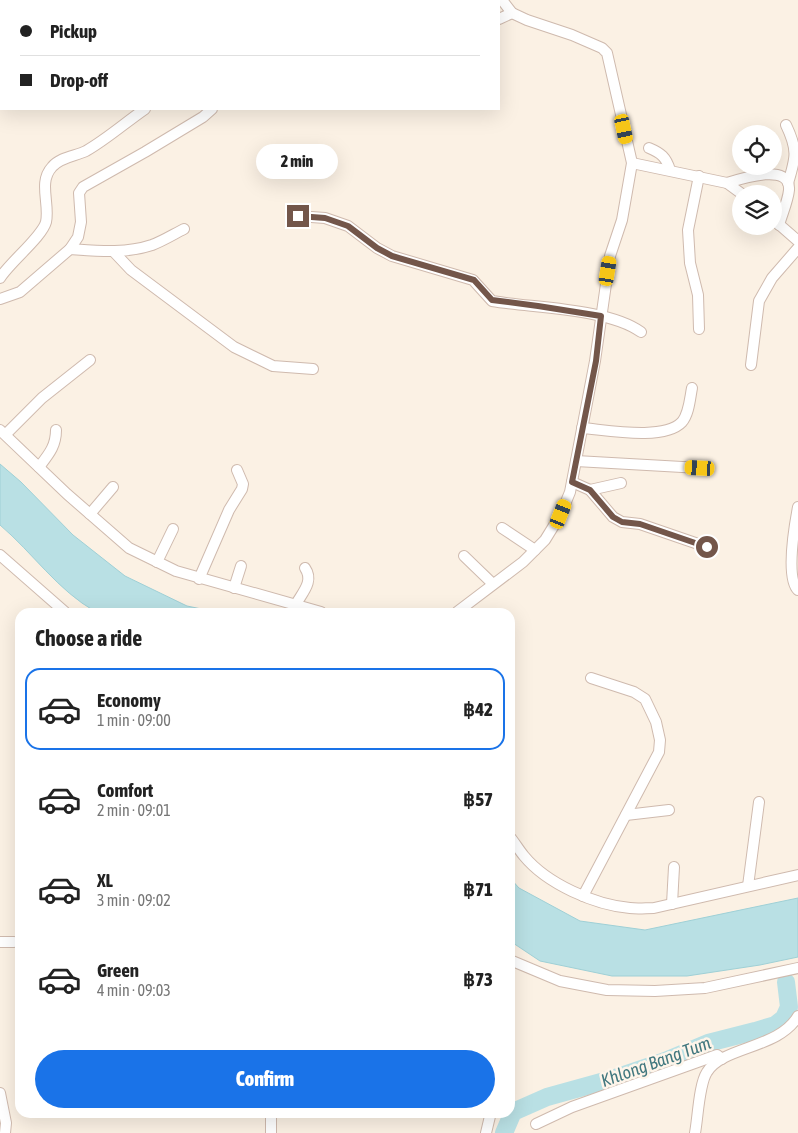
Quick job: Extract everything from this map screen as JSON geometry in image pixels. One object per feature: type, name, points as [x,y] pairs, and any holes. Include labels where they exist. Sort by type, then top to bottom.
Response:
[{"type":"street","points":[[462,608],[523,562],[545,540],[561,514],[572,482],[596,361],[610,256],[622,220],[632,163],[607,53],[602,48],[572,35],[512,13],[502,0]]},
{"type":"street","points":[[500,19],[512,13]]},
{"type":"street","points":[[0,278],[40,233],[46,222],[46,177],[52,166],[86,151],[144,110]]},
{"type":"street","points":[[0,299],[20,292],[70,249],[78,237],[81,222],[79,193],[83,187],[145,152],[203,117],[211,110]]},
{"type":"street","points":[[782,207],[789,190],[788,183],[796,152],[786,125]]},
{"type":"street","points":[[649,148],[661,153],[667,160],[670,170]]},
{"type":"street","points":[[632,163],[699,176],[727,183],[732,187]]},
{"type":"street","points":[[727,183],[756,174],[767,173],[779,176],[788,183]]},
{"type":"street","points":[[699,176],[688,230],[690,263],[698,294],[699,329]]},
{"type":"street","points":[[298,216],[325,218],[348,226],[377,248],[392,256],[474,280],[492,300],[601,316],[633,326],[641,332]]},
{"type":"street","points":[[782,227],[798,241]]},
{"type":"street","points":[[70,249],[114,252],[130,250],[153,244],[184,229]]},
{"type":"street","points":[[751,365],[759,300],[772,278],[798,248]]},
{"type":"street","points":[[114,252],[130,270],[234,346],[273,366],[313,369]]},
{"type":"street","points":[[90,360],[3,432],[129,548],[176,571],[199,579],[308,608]]},
{"type":"street","points":[[582,428],[630,433],[660,432],[674,428],[683,420],[692,388]]},
{"type":"street","points":[[39,467],[53,450],[56,430]]},
{"type":"street","points":[[576,461],[700,468]]},
{"type":"street","points":[[199,579],[229,510],[242,489],[243,484],[237,470]]},
{"type":"street","points":[[572,482],[590,490],[613,517],[622,522],[640,524],[707,547]]},
{"type":"street","points":[[590,490],[621,484]]},
{"type":"street","points":[[90,514],[113,487]]},
{"type":"street","points":[[798,507],[793,534],[793,582],[798,590]]},
{"type":"street","points":[[502,528],[534,550]]},
{"type":"street","points":[[157,562],[173,529]]},
{"type":"street","points":[[0,555],[57,608]]},
{"type":"street","points":[[464,556],[493,584]]},
{"type":"street","points":[[234,588],[242,566]]},
{"type":"street","points":[[296,604],[310,581],[305,568]]},
{"type":"street","points":[[583,896],[659,752],[660,740],[656,722],[644,699],[634,692],[591,678]]},
{"type":"street","points":[[748,886],[759,802]]},
{"type":"street","points":[[626,815],[669,810]]},
{"type":"street","points":[[515,844],[525,857],[555,882],[583,896],[631,908],[654,908],[798,875]]},
{"type":"street","points":[[672,904],[674,867]]},
{"type":"street","points":[[0,942],[14,942]]},
{"type":"street","points":[[515,964],[560,981],[607,990],[655,991],[706,988],[798,968]]},
{"type":"street","points":[[695,1133],[702,1080],[707,1071],[722,1059],[774,1038],[794,1022],[798,1016]]},
{"type":"street","points":[[536,1124],[572,1108],[661,1077],[699,1061],[717,1056],[722,1059]]},
{"type":"street","points":[[0,1093],[5,1115],[6,1133]]},
{"type":"street","points":[[271,1118],[271,1133]]},
{"type":"street","points":[[486,1133],[490,1118]]},
{"type":"water","points":[[0,464],[21,482],[73,535],[125,576],[187,606],[197,608],[90,608],[57,582],[0,525]]},
{"type":"water","points":[[515,884],[519,888],[580,921],[645,930],[798,898],[798,957],[687,976],[612,976],[540,961],[515,944]]},
{"type":"waterway","name":"Khlong Bang Tum","points":[[515,1111],[547,1097],[612,1079],[665,1061],[708,1043],[775,1025],[784,1018],[789,1007],[786,982]]},
{"type":"waterway","name":"Khlong Bang Tum","points":[[504,1133],[510,1118]]},
{"type":"route","points":[[298,216],[325,218],[348,226],[377,248],[392,256],[435,269],[446,270],[474,280],[492,300],[601,316],[596,361],[572,482],[590,490],[613,517],[622,522],[640,524],[707,547]]}]
